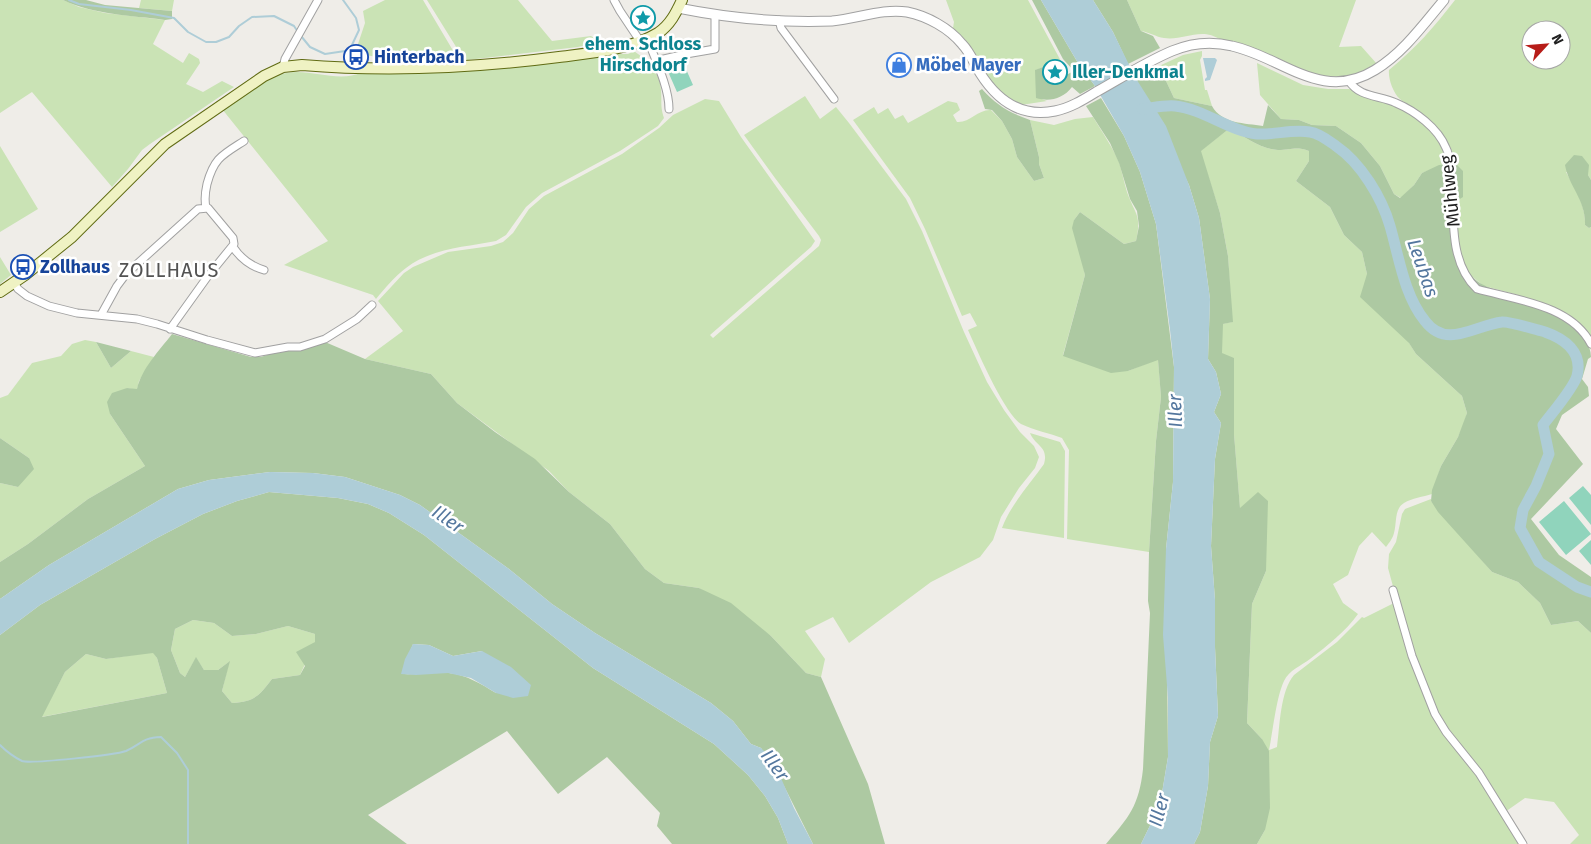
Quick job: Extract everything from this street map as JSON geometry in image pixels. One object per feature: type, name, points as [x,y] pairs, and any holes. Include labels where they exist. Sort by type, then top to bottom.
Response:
[{"type":"main road","points":[[0,292],[72,237],[165,144],[248,86],[283,67],[302,64],[403,68],[481,66],[580,55],[644,40],[664,28],[680,4]]},
{"type":"street","points":[[283,67],[285,59],[318,0]]},
{"type":"street","points":[[614,0],[631,26],[644,40],[655,61],[669,101],[669,109]]},
{"type":"street","points":[[680,4],[714,15],[816,22],[884,12],[902,11],[911,13],[923,17],[953,34],[968,50],[980,73],[995,94],[1012,106],[1042,113],[1066,108],[1144,65],[1180,48],[1203,44],[1216,44],[1243,49],[1317,80],[1349,81],[1375,70],[1398,53],[1444,0]]},
{"type":"street","points":[[655,61],[716,50],[714,15]]},
{"type":"street","points":[[779,20],[781,28],[834,99]]},
{"type":"street","name":"Mühlweg","points":[[1349,81],[1353,87],[1360,91],[1396,102],[1431,126],[1447,149],[1453,195],[1456,253],[1466,276],[1477,290],[1554,310],[1578,325],[1591,344]]},
{"type":"street","points":[[206,208],[205,194],[215,163],[224,154],[244,141]]},
{"type":"street","points":[[101,316],[112,294],[126,274],[198,209],[206,208],[211,211],[233,238],[233,248],[208,276],[170,329]]},
{"type":"street","points":[[233,248],[248,264],[264,270]]},
{"type":"street","points":[[14,283],[27,296],[49,306],[76,313],[137,319],[255,353],[288,347],[300,347],[325,339],[357,319],[372,305]]},
{"type":"street","points":[[1393,590],[1412,656],[1435,714],[1479,773],[1523,844]]},
{"type":"green space","points":[[0,0],[63,0],[79,7],[105,13],[165,20],[153,44],[183,63],[189,53],[199,59],[200,63],[186,84],[203,92],[222,81],[234,87],[142,150],[112,187],[32,92],[0,113]]},
{"type":"green space","points":[[63,0],[86,0],[105,5],[172,11],[172,19],[165,20],[100,12]]},
{"type":"green space","points":[[141,0],[174,0],[172,11],[139,8]]},
{"type":"green space","points":[[385,0],[423,0],[458,59],[456,61],[382,58],[355,53],[365,23],[363,11]]},
{"type":"green space","points":[[427,0],[518,0],[552,41],[591,36],[600,42],[578,47],[467,60],[463,58]]},
{"type":"green space","points":[[946,0],[1028,0],[1062,63],[1049,70],[1043,67],[1036,70],[1036,97],[1047,101],[1021,105],[1007,97],[992,84],[967,42],[953,28],[954,22]]},
{"type":"green space","points":[[1032,0],[1041,0],[1078,63],[1095,86],[1080,94],[1072,87],[1060,97],[1046,100],[1036,98],[1035,70],[1043,67],[1049,70],[1056,80],[1074,71],[1063,59]]},
{"type":"green space","points":[[1093,0],[1127,0],[1141,31],[1153,36],[1160,48],[1128,64],[1113,32]]},
{"type":"green space","points":[[1127,0],[1356,0],[1339,47],[1361,46],[1377,64],[1361,73],[1339,78],[1319,76],[1206,34],[1171,38],[1161,37],[1141,31]]},
{"type":"green space","points":[[1455,0],[1591,0],[1591,180],[1588,175],[1566,172],[1582,204],[1585,225],[1589,228],[1591,227],[1591,350],[1588,343],[1541,306],[1518,295],[1484,286],[1469,274],[1459,253],[1455,202],[1456,164],[1453,164],[1444,137],[1427,118],[1397,96],[1389,77],[1389,70],[1432,28]]},
{"type":"green space","points":[[634,51],[656,72],[660,84],[664,118],[658,126],[620,151],[542,193],[526,207],[506,235],[496,241],[438,252],[416,261],[398,275],[376,299],[373,295],[284,265],[328,241],[222,109],[261,83],[286,73],[305,72],[344,77],[362,72],[628,54]]},
{"type":"green space","points":[[1202,51],[1200,60],[1205,90],[1207,90],[1212,106],[1174,98],[1159,66],[1183,55]]},
{"type":"green space","points":[[682,60],[693,85],[677,92],[666,67]]},
{"type":"green space","points":[[1257,63],[1303,85],[1328,89],[1351,89],[1395,105],[1430,128],[1445,149],[1447,164],[1422,173],[1414,185],[1401,198],[1394,194],[1380,166],[1361,143],[1336,126],[1312,125],[1299,120],[1281,119],[1260,95]]},
{"type":"green space","points":[[1159,66],[1174,98],[1212,106],[1216,112],[1234,122],[1263,126],[1268,105],[1281,119],[1299,120],[1312,125],[1336,126],[1361,143],[1380,166],[1394,194],[1400,198],[1414,185],[1422,173],[1439,165],[1456,164],[1463,171],[1463,197],[1455,202],[1459,247],[1464,264],[1469,272],[1478,282],[1537,304],[1574,326],[1589,346],[1591,357],[1588,359],[1582,379],[1588,387],[1589,396],[1562,415],[1556,429],[1583,464],[1531,519],[1559,555],[1591,577],[1591,633],[1578,621],[1551,625],[1540,603],[1518,582],[1492,572],[1438,512],[1431,501],[1432,490],[1441,466],[1458,437],[1467,413],[1462,396],[1416,354],[1409,343],[1360,297],[1367,274],[1362,252],[1344,235],[1330,207],[1296,181],[1309,161],[1309,151],[1300,149],[1271,149],[1253,142],[1230,128],[1201,151],[1220,213],[1228,256],[1233,322],[1223,324],[1222,353],[1234,358],[1234,434],[1240,508],[1258,492],[1268,501],[1266,571],[1252,604],[1247,723],[1262,739],[1269,751],[1270,808],[1265,830],[1257,844],[1194,844],[1200,832],[1208,786],[1210,742],[1218,716],[1215,600],[1211,546],[1215,459],[1221,423],[1214,412],[1221,394],[1216,372],[1208,359],[1210,299],[1199,218],[1189,185],[1135,77]]},
{"type":"green space","points":[[982,89],[1004,108],[1030,120],[1039,164],[1044,178],[1034,181],[1017,157],[1012,139],[1002,121],[992,110],[985,109],[979,91]]},
{"type":"green space","points":[[805,96],[820,119],[836,107],[906,199],[922,231],[987,382],[1020,432],[1034,446],[1039,457],[1035,468],[1019,488],[1001,517],[993,540],[980,557],[931,582],[849,643],[833,617],[805,631],[825,659],[821,677],[806,673],[771,636],[699,588],[664,583],[645,569],[610,524],[569,492],[549,471],[457,403],[431,374],[365,359],[403,331],[378,301],[404,273],[413,267],[448,252],[491,246],[503,242],[513,233],[529,209],[544,196],[622,154],[659,128],[673,115],[705,99],[719,101],[741,137],[815,241],[811,247],[710,335],[713,338],[819,246],[821,240],[819,236],[744,135]]},
{"type":"green space","points":[[1101,98],[1124,136],[1140,172],[1156,224],[1174,367],[1173,482],[1166,549],[1168,757],[1160,805],[1141,844],[1106,844],[1127,818],[1136,802],[1143,769],[1150,613],[1148,601],[1149,552],[1156,441],[1161,397],[1158,360],[1128,371],[1111,373],[1063,356],[1085,275],[1072,228],[1074,220],[1080,212],[1124,244],[1136,241],[1139,226],[1137,211],[1130,199],[1119,163],[1110,143],[1086,106]]},
{"type":"green space","points":[[948,101],[957,103],[960,110],[953,115],[957,122],[962,122],[986,110],[991,110],[1002,121],[1012,139],[1017,157],[1034,181],[1044,178],[1039,164],[1030,120],[1054,125],[1075,119],[1093,117],[1119,162],[1127,192],[1137,215],[1138,232],[1136,241],[1124,244],[1080,212],[1074,220],[1085,275],[1063,355],[1128,371],[1158,359],[1161,397],[1156,441],[1149,552],[1067,539],[1069,450],[1062,438],[1021,424],[1014,418],[999,395],[968,330],[977,326],[970,313],[962,316],[910,198],[853,120],[874,107],[878,114],[888,108],[895,119],[903,115],[908,123]]},
{"type":"green space","points":[[1230,128],[1253,142],[1271,149],[1300,149],[1309,151],[1309,161],[1296,181],[1330,207],[1344,235],[1362,252],[1367,274],[1416,354],[1462,396],[1467,413],[1458,437],[1441,466],[1432,494],[1410,500],[1401,506],[1397,512],[1393,535],[1386,547],[1372,532],[1359,546],[1348,575],[1333,584],[1343,603],[1358,614],[1336,638],[1286,677],[1279,696],[1269,750],[1277,747],[1283,699],[1289,682],[1294,675],[1337,642],[1362,617],[1364,618],[1394,603],[1423,692],[1521,844],[1257,844],[1265,830],[1262,739],[1247,723],[1252,604],[1266,571],[1240,509],[1234,434],[1222,353],[1222,324],[1232,322],[1228,256],[1220,213],[1200,151]]},
{"type":"green space","points":[[0,146],[38,209],[0,232]]},
{"type":"green space","points":[[1574,155],[1582,156],[1589,165],[1588,175],[1591,180],[1591,227],[1589,228],[1585,225],[1583,208],[1565,165]]},
{"type":"green space","points":[[0,257],[11,275],[0,284]]},
{"type":"green space","points":[[172,334],[251,357],[261,357],[325,342],[365,359],[431,374],[457,403],[535,459],[569,492],[610,524],[645,569],[664,583],[699,588],[731,603],[771,636],[806,673],[821,677],[868,784],[885,844],[813,844],[784,786],[761,748],[751,744],[733,721],[711,703],[595,633],[552,604],[509,569],[420,505],[400,495],[345,477],[313,473],[270,472],[209,480],[178,489],[49,565],[0,599],[0,562],[28,544],[88,499],[145,466],[110,414],[107,402],[112,393],[127,388],[137,389],[147,367]]},
{"type":"green space","points":[[85,340],[96,342],[111,368],[131,351],[154,357],[139,381],[137,390],[127,388],[110,414],[145,466],[88,499],[28,544],[0,562],[0,483],[18,487],[29,458],[0,438],[0,398],[8,395],[32,363],[61,356],[72,344]]},
{"type":"green space","points":[[96,342],[131,351],[111,368]]},
{"type":"green space","points":[[1030,433],[1060,442],[1065,451],[1064,538],[1002,528],[1016,502],[1044,464],[1045,453]]},
{"type":"green space","points":[[0,438],[29,458],[34,469],[18,487],[0,483]]},
{"type":"green space","points":[[1583,486],[1591,495],[1591,525],[1569,498]]},
{"type":"green space","points":[[269,492],[338,498],[368,504],[389,513],[424,535],[593,668],[714,744],[748,775],[765,796],[778,818],[788,844],[672,844],[657,826],[660,813],[607,757],[558,794],[507,731],[368,815],[407,844],[0,844],[0,635],[40,605],[155,539],[203,514],[237,501]],"holes":[[[193,620],[214,623],[232,636],[256,634],[288,626],[315,634],[315,642],[296,652],[305,666],[300,675],[272,679],[255,697],[246,701],[232,703],[222,691],[230,661],[218,670],[204,670],[196,657],[185,677],[180,673],[171,650],[175,629]],[[413,644],[429,645],[453,656],[482,651],[496,693],[474,680],[456,674],[437,672],[402,674]],[[153,653],[157,658],[167,693],[42,717],[65,672],[86,654],[106,659]]]},
{"type":"green space","points":[[1431,499],[1492,572],[1518,582],[1540,603],[1551,625],[1578,621],[1591,633],[1591,844],[1570,844],[1579,835],[1554,802],[1525,798],[1505,812],[1442,722],[1406,634],[1388,568],[1389,554],[1396,542],[1402,514],[1405,509]]},
{"type":"green space","points":[[1564,501],[1591,534],[1566,555],[1539,522]]},
{"type":"green space","points":[[1591,540],[1591,565],[1579,551]]},
{"type":"green space","points":[[193,620],[214,623],[232,636],[256,634],[288,626],[315,634],[315,642],[300,675],[272,679],[255,697],[246,701],[232,703],[222,691],[229,662],[218,670],[204,670],[196,658],[185,677],[180,673],[171,650],[175,629]]},
{"type":"green space","points":[[153,652],[157,658],[167,693],[41,717],[65,672],[86,654],[106,659]]},
{"type":"water","name":"Iller","points":[[1041,0],[1093,0],[1113,32],[1135,77],[1166,126],[1189,185],[1199,218],[1210,299],[1208,359],[1216,372],[1221,394],[1214,412],[1221,423],[1215,459],[1211,546],[1215,600],[1218,716],[1210,742],[1208,786],[1200,832],[1194,844],[1141,844],[1160,805],[1168,757],[1168,698],[1163,635],[1166,549],[1173,482],[1174,367],[1156,224],[1140,172],[1124,136]]},
{"type":"water","points":[[1203,58],[1215,58],[1217,60],[1210,80],[1205,81],[1207,77]]},
{"type":"water","name":"Iller","points":[[270,472],[313,473],[345,477],[400,495],[420,505],[509,569],[552,604],[595,633],[711,703],[733,721],[751,744],[761,748],[774,762],[794,808],[813,844],[788,844],[778,818],[765,796],[748,775],[714,744],[593,668],[424,535],[389,513],[368,504],[338,498],[269,492],[237,501],[203,514],[155,539],[40,605],[0,635],[0,599],[49,565],[178,489],[209,480]]},
{"type":"water","points":[[413,644],[429,645],[453,656],[482,651],[511,667],[531,685],[528,696],[513,698],[496,693],[471,678],[448,673],[401,674],[405,659]]},
{"type":"waterway","points":[[69,0],[79,4],[131,10],[174,18],[188,32],[206,42],[216,42],[229,37],[239,26],[252,17],[274,16],[294,26],[298,32]]},
{"type":"waterway","points":[[301,36],[310,47],[325,54],[345,51],[351,47],[359,30],[356,18],[343,0]]},
{"type":"waterway","name":"Leubas","points":[[1142,109],[1175,106],[1196,111],[1247,132],[1264,134],[1303,131],[1320,136],[1336,146],[1354,162],[1376,193],[1390,226],[1403,275],[1412,300],[1425,321],[1434,329],[1443,334],[1452,335],[1506,322],[1545,332],[1559,338],[1571,348],[1577,360],[1577,376],[1567,394],[1543,425],[1549,454],[1536,486],[1523,510],[1520,528],[1539,562],[1577,587],[1591,592]]},
{"type":"waterway","points":[[0,745],[10,754],[22,761],[29,762],[119,753],[145,740],[161,737],[177,753],[188,770],[188,844]]},
{"type":"place","name":"ehem. Schloss Hirschdorf","points":[[643,18]]},
{"type":"place","name":"Hinterbach","points":[[356,57]]},
{"type":"place","name":"Möbel Mayer","points":[[899,65]]},
{"type":"place","name":"Iller-Denkmal","points":[[1055,72]]},
{"type":"place","name":"Zollhaus","points":[[23,267]]},
{"type":"district","name":"ZOLLHAUS","points":[[169,270]]}]
